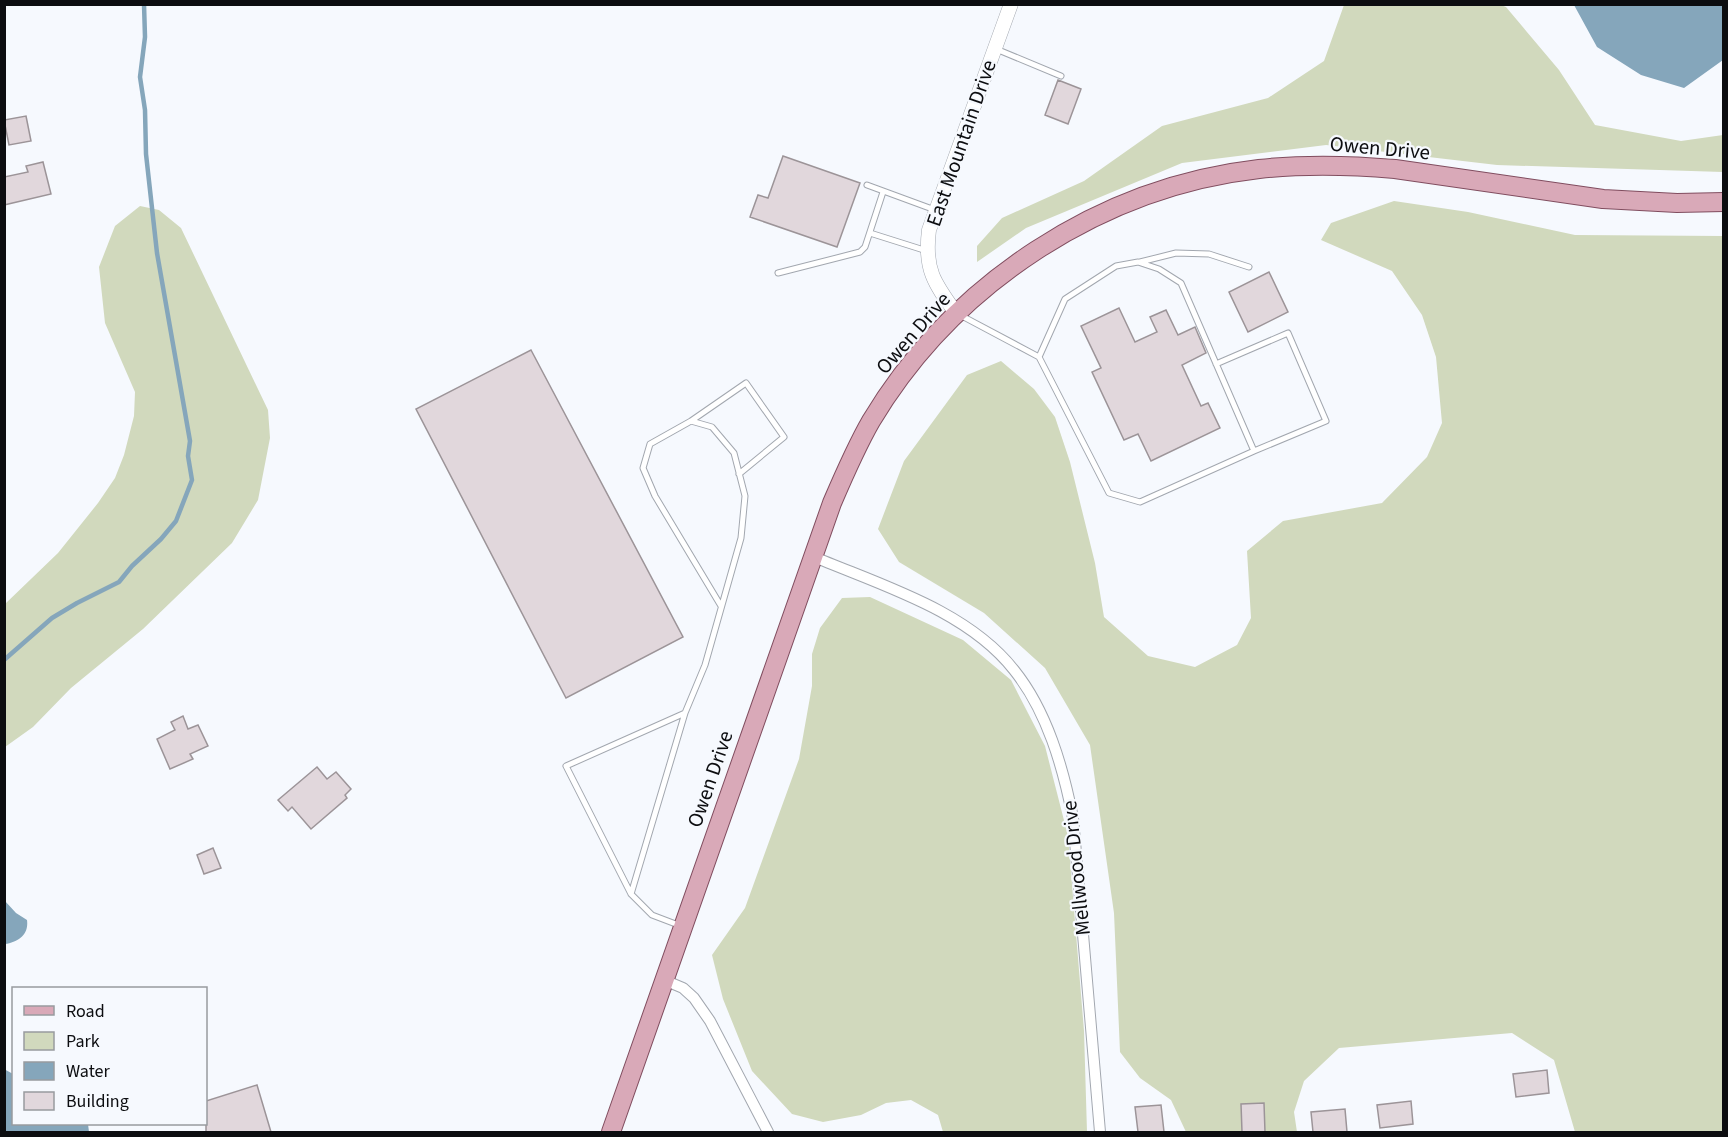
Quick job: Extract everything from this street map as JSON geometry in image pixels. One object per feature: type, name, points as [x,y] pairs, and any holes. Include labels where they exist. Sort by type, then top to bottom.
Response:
[{"type":"main road","name":"Owen Drive","points":[[611,1132],[812,556],[848,468],[872,420],[923,349],[956,313],[1013,266],[1077,225],[1114,208],[1188,183],[1257,169],[1320,165],[1362,166],[1604,199],[1677,203],[1724,202]]},
{"type":"street","name":"East Mountain Drive","points":[[956,313],[938,289],[928,264],[929,230],[1011,4]]},
{"type":"street","name":"Mellwood Drive","points":[[812,556],[926,604],[969,628],[1014,669],[1027,688],[1043,720],[1064,777],[1073,818],[1100,1132]]},
{"type":"street","points":[[664,980],[683,988],[694,998],[710,1020],[768,1132]]},
{"type":"lane","points":[[995,48],[1061,76]]},
{"type":"lane","points":[[867,185],[937,211]]},
{"type":"lane","points":[[778,273],[857,254],[865,247],[883,192]]},
{"type":"lane","points":[[870,233],[927,251]]},
{"type":"lane","points":[[1039,357],[1065,299],[1116,266],[1176,253],[1209,254],[1249,267]]},
{"type":"lane","points":[[1138,262],[1159,269],[1181,283],[1254,451]]},
{"type":"lane","points":[[956,313],[1039,357],[1109,493],[1140,502],[1326,421],[1288,333],[1216,364]]},
{"type":"lane","points":[[722,606],[655,496],[643,468],[650,444],[690,421],[746,382],[784,437],[739,474]]},
{"type":"lane","points":[[631,894],[685,713],[705,665],[741,538],[745,496],[734,453],[712,427],[690,421]]},
{"type":"lane","points":[[682,927],[652,915],[631,894],[566,766],[685,713]]},
{"type":"green space","points":[[1344,5],[1501,5],[1506,7],[1559,70],[1595,125],[1681,141],[1723,135],[1723,172],[1497,165],[1326,145],[1182,163],[1026,228],[977,262],[977,246],[1002,218],[1084,181],[1162,126],[1268,98],[1324,61]]},
{"type":"green space","points":[[1394,201],[1468,212],[1575,235],[1723,236],[1723,1132],[1575,1132],[1554,1060],[1512,1033],[1339,1048],[1304,1081],[1294,1112],[1297,1132],[1186,1132],[1171,1100],[1140,1078],[1120,1052],[1114,913],[1090,745],[1045,668],[984,613],[899,562],[878,529],[904,461],[967,375],[1001,361],[1034,389],[1055,417],[1070,462],[1095,563],[1104,617],[1148,656],[1195,667],[1237,645],[1251,618],[1247,551],[1283,521],[1382,503],[1427,457],[1442,423],[1436,357],[1422,315],[1392,271],[1321,240],[1331,223]]},
{"type":"green space","points":[[140,206],[159,210],[181,228],[268,410],[270,438],[258,500],[232,543],[143,629],[71,688],[33,727],[5,747],[5,604],[58,553],[98,503],[115,478],[124,455],[134,416],[135,392],[105,323],[99,267],[115,226]]},
{"type":"green space","points":[[870,597],[963,640],[1011,680],[1045,746],[1068,836],[1084,1031],[1087,1132],[943,1132],[938,1115],[911,1100],[886,1103],[861,1115],[823,1122],[792,1114],[752,1071],[723,999],[712,955],[745,908],[799,759],[812,686],[812,654],[820,628],[842,598]]},
{"type":"water","points":[[1574,5],[1723,5],[1723,60],[1684,88],[1641,75],[1597,47]]},
{"type":"water","points":[[5,901],[16,913],[27,920],[27,925],[22,937],[5,944]]},
{"type":"water","points":[[4,1069],[12,1073],[12,1125],[88,1125],[89,1132],[5,1132]]},
{"type":"building","points":[[1058,80],[1081,89],[1068,124],[1045,115]]},
{"type":"building","points":[[26,116],[31,141],[9,145],[4,120]]},
{"type":"building","points":[[783,156],[860,183],[837,247],[750,217],[758,195],[768,198]]},
{"type":"building","points":[[43,162],[51,194],[4,205],[4,177],[28,172],[26,166]]},
{"type":"building","points":[[1269,272],[1288,312],[1248,332],[1229,292]]},
{"type":"building","points":[[1119,308],[1135,342],[1157,332],[1150,317],[1166,310],[1178,335],[1195,327],[1206,353],[1182,365],[1201,406],[1208,403],[1220,428],[1151,461],[1138,434],[1124,440],[1092,372],[1101,368],[1081,326]]},
{"type":"building","points":[[531,350],[683,637],[566,698],[416,409]]},
{"type":"building","points":[[183,716],[188,729],[198,725],[208,746],[190,754],[193,759],[170,769],[157,739],[175,730],[171,722]]},
{"type":"building","points":[[317,767],[327,779],[336,772],[351,789],[345,795],[347,798],[311,829],[292,807],[288,811],[278,800]]},
{"type":"building","points":[[213,848],[221,868],[204,874],[197,855]]},
{"type":"building","points":[[1547,1070],[1549,1093],[1516,1097],[1513,1074]]},
{"type":"building","points":[[257,1085],[271,1132],[206,1132],[207,1101]]},
{"type":"building","points":[[1411,1101],[1413,1124],[1380,1128],[1377,1105]]},
{"type":"building","points":[[1264,1103],[1265,1132],[1242,1132],[1241,1104]]},
{"type":"building","points":[[1161,1105],[1164,1132],[1138,1132],[1135,1107]]},
{"type":"building","points":[[1345,1109],[1347,1132],[1313,1132],[1311,1112]]},
{"type":"waterway","points":[[4,660],[52,618],[119,582],[176,521],[192,480],[188,456],[190,441],[157,253],[146,154],[145,110],[140,77],[145,37],[144,4]]}]
